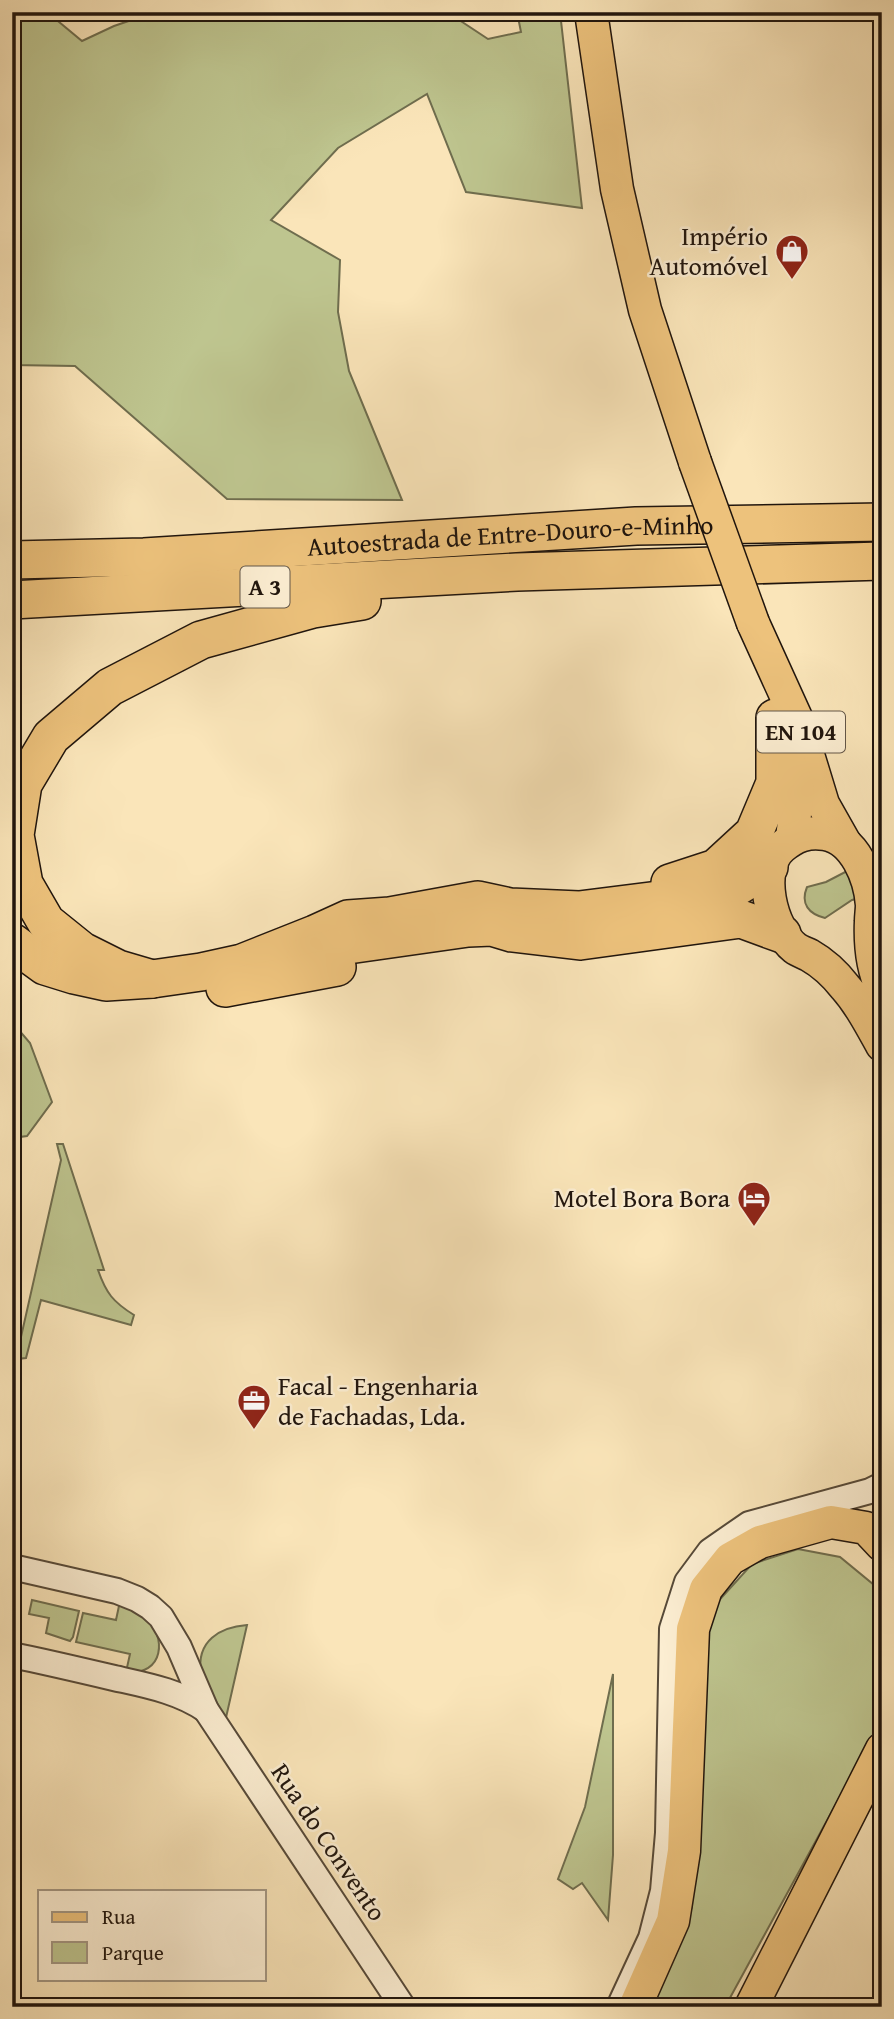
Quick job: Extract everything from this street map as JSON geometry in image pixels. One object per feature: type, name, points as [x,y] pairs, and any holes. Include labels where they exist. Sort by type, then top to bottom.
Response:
[{"type":"highway","name":"Autoestrada de Entre-Douro-e-Minho","points":[[12,560],[144,557],[636,526],[882,522]]},
{"type":"highway","name":"Autoestrada de Entre-Douro-e-Minho","points":[[12,600],[517,572],[882,561]]},
{"type":"highway","points":[[152,979],[118,969],[82,951],[46,922],[24,884],[15,835],[23,784],[51,737],[110,687],[201,640],[313,609],[517,572]]},
{"type":"highway","points":[[579,910],[619,892],[678,881],[716,868],[754,833],[775,783],[775,718]]},
{"type":"highway","points":[[12,965],[56,988],[125,1001],[193,995],[259,981],[289,962],[341,946],[492,927],[511,920],[579,910],[730,891],[769,867]]},
{"type":"highway","points":[[12,942],[45,966],[106,982],[152,979],[242,963],[315,934],[351,932],[476,915],[511,920],[580,941],[741,919],[782,934]]},
{"type":"main road","name":"EN 104","points":[[590,12],[617,189],[642,298],[695,462],[753,623],[798,722],[823,804],[845,843],[857,857],[867,880],[872,905],[872,955],[876,977],[882,989]]},
{"type":"main road","name":"EN 104","points":[[753,623],[762,676],[798,790],[792,838]]},
{"type":"main road","points":[[845,843],[828,834],[819,833],[792,838],[777,851],[769,867],[767,886],[782,934],[794,948],[831,971],[870,1022],[882,1045]]},
{"type":"main road","points":[[811,957],[830,958],[848,952],[862,940],[870,923]]},
{"type":"main road","points":[[635,2007],[673,1921],[684,1851],[693,1629],[706,1589],[730,1559],[760,1542],[831,1522],[866,1528],[882,1545]]},
{"type":"main road","points":[[753,2007],[882,1749]]},
{"type":"main road","points":[[753,2007],[792,1948],[882,1790]]},
{"type":"street","points":[[619,2007],[651,1938],[663,1891],[668,1833],[673,1629],[687,1582],[710,1551],[749,1524],[870,1491],[882,1485]]},
{"type":"street","points":[[834,1499],[882,1503]]},
{"type":"street","name":"Rua do Convento","points":[[12,1567],[117,1591],[150,1607],[161,1617],[179,1647],[206,1710],[403,2007]]},
{"type":"street","points":[[12,1655],[169,1692],[206,1710]]},
{"type":"green space","points":[[12,12],[47,12],[82,41],[114,26],[155,12],[447,12],[488,39],[521,32],[517,12],[560,12],[582,208],[466,192],[427,94],[338,148],[271,220],[340,260],[338,312],[349,371],[402,500],[227,499],[75,366],[12,365]]},
{"type":"green space","points":[[851,869],[860,898],[852,900],[825,918],[810,911],[805,903],[807,887],[826,882]]},
{"type":"green space","points":[[12,1022],[30,1043],[52,1102],[27,1136],[12,1138]]},
{"type":"green space","points":[[57,1144],[63,1144],[104,1270],[98,1270],[104,1285],[115,1301],[134,1315],[131,1325],[41,1300],[26,1358],[16,1359],[61,1160]]},
{"type":"green space","points":[[798,1549],[840,1557],[874,1585],[882,1600],[882,1714],[877,1729],[725,2007],[649,2007],[667,1972],[692,1907],[699,1676],[713,1607],[752,1564]]},
{"type":"green space","points":[[32,1600],[79,1611],[70,1641],[46,1633],[49,1618],[29,1614]]},
{"type":"green space","points":[[120,1601],[144,1615],[157,1634],[159,1644],[155,1662],[139,1672],[126,1672],[130,1654],[76,1642],[83,1613],[116,1620]]},
{"type":"green space","points":[[247,1625],[225,1722],[202,1679],[202,1652],[206,1644],[219,1633]]},
{"type":"green space","points":[[613,1674],[613,1855],[608,1920],[582,1883],[573,1889],[558,1879],[585,1807]]},
{"type":"place","name":"Império Automóvel","points":[[792,281]]},
{"type":"place","name":"Motel Bora Bora","points":[[754,1228]]},
{"type":"place","name":"Facal - Engenharia de Fachadas, Lda.","points":[[254,1431]]}]
